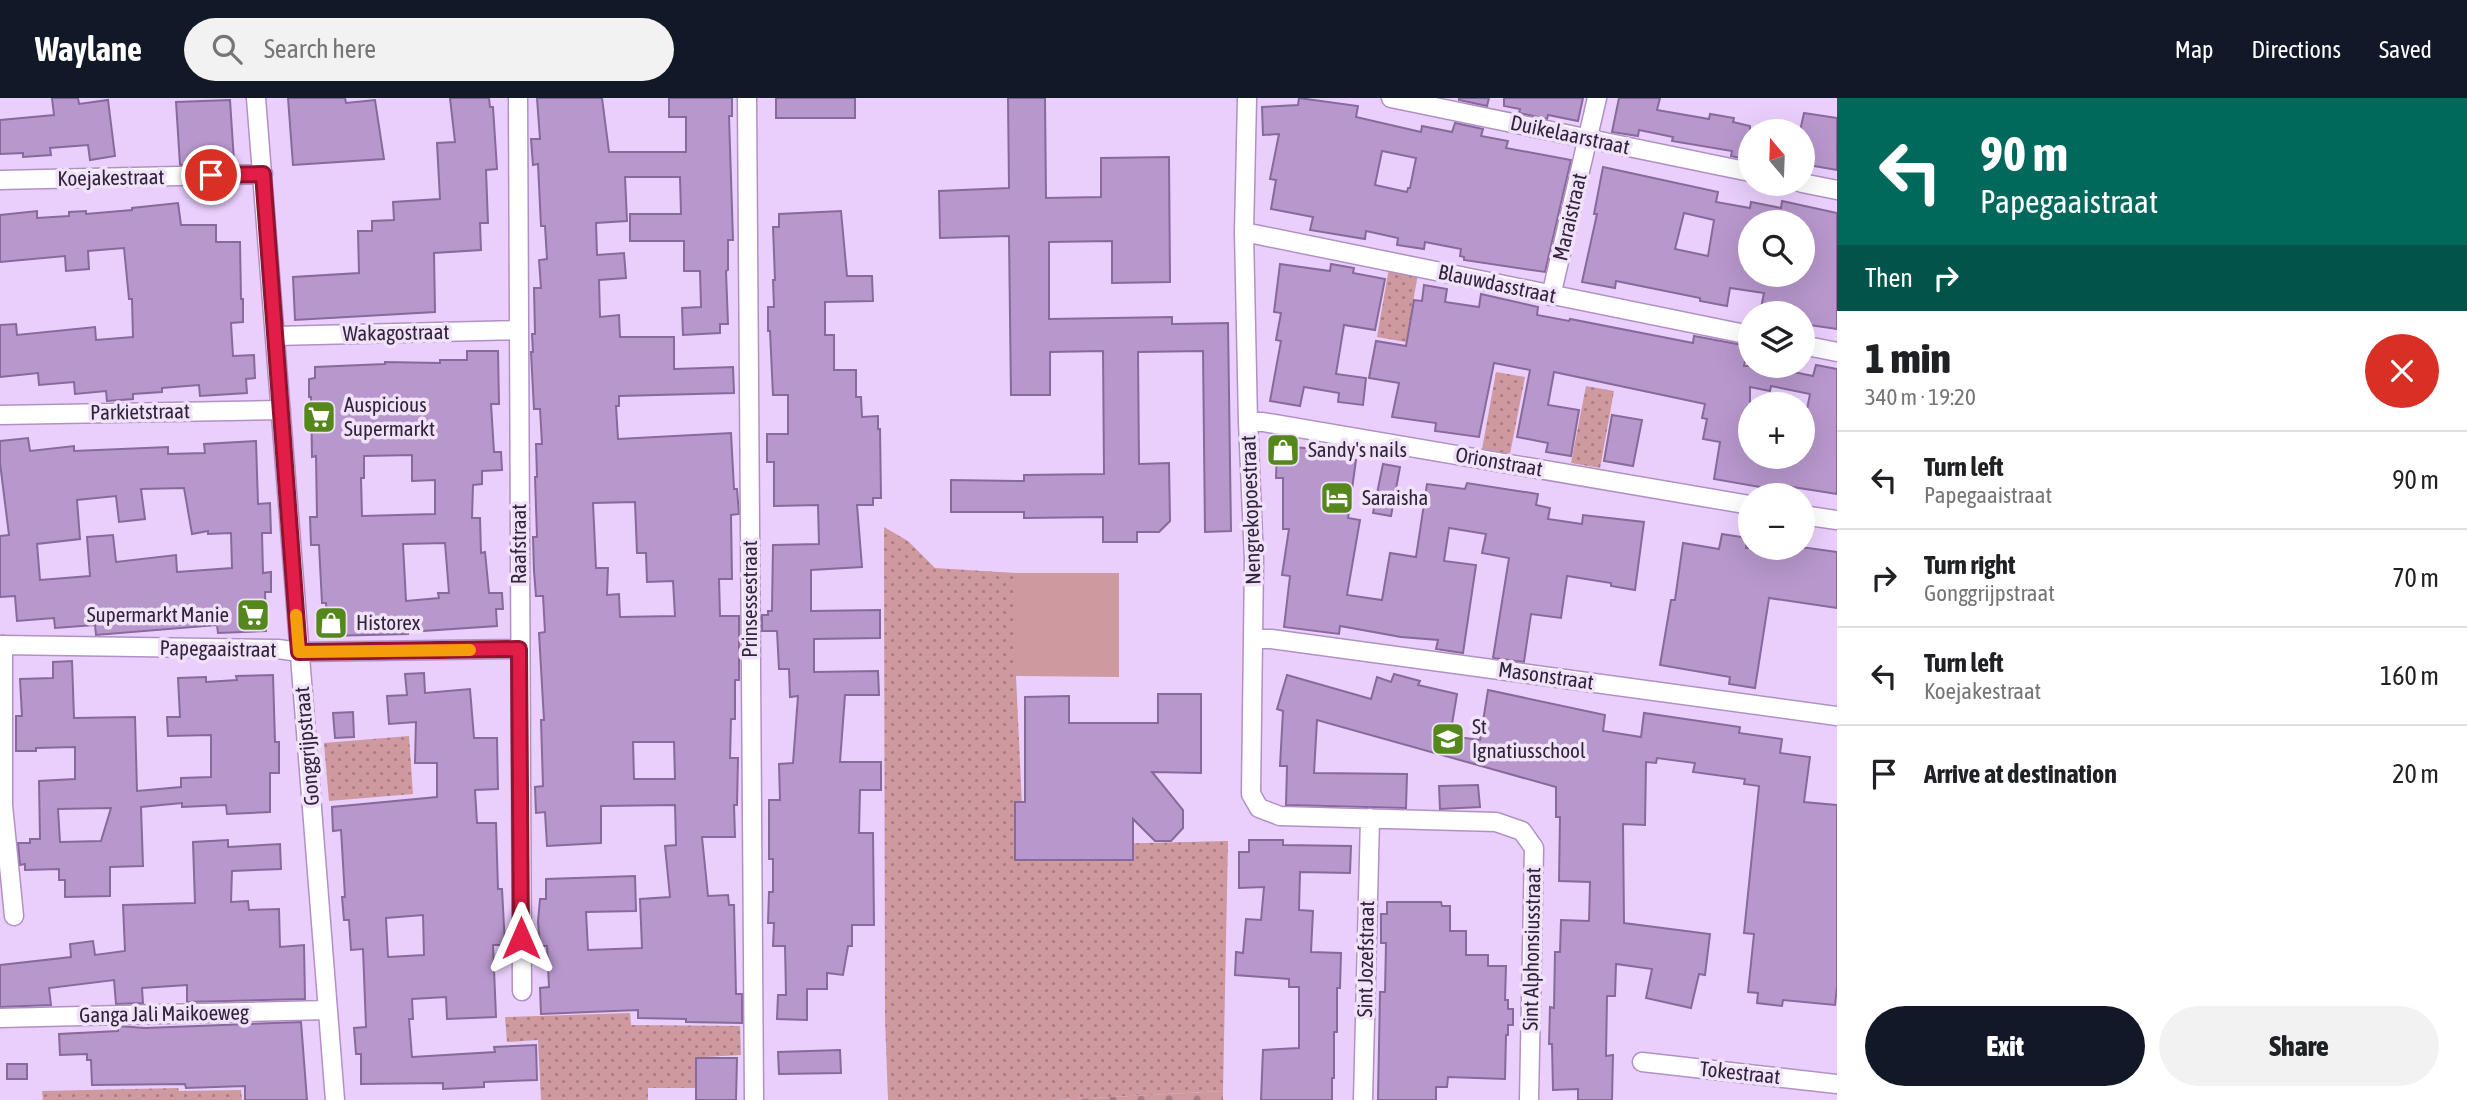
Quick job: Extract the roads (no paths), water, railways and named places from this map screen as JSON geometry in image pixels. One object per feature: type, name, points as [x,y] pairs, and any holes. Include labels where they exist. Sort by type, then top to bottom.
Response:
[{"type":"street","name":"Gonggrijpstraat","points":[[256,98],[335,1100]]},
{"type":"street","name":"Raafstraat","points":[[518,98],[522,991]]},
{"type":"street","name":"Prinsessestraat","points":[[747,98],[754,1100]]},
{"type":"street","name":"Nengrekopoestraat","points":[[1247,98],[1244,232],[1254,560],[1251,794],[1259,808],[1280,816],[1370,818]]},
{"type":"street","name":"Duikelaarstraat","points":[[1391,98],[1738,170]]},
{"type":"street","name":"Maraistraat","points":[[1551,296],[1597,98]]},
{"type":"street","name":"Koejakestraat","points":[[0,180],[263,174]]},
{"type":"street","points":[[1815,186],[1837,190]]},
{"type":"street","name":"Blauwdasstraat","points":[[1244,232],[1738,333]]},
{"type":"street","name":"Wakagostraat","points":[[275,336],[518,330]]},
{"type":"street","points":[[1815,348],[1837,352]]},
{"type":"street","name":"Parkietstraat","points":[[0,415],[281,410]]},
{"type":"street","name":"Orionstraat","points":[[1248,422],[1263,422],[1738,504]]},
{"type":"street","points":[[1815,516],[1837,520]]},
{"type":"street","name":"Masonstraat","points":[[1254,639],[1837,716]]},
{"type":"street","points":[[2,645],[3,804],[14,916]]},
{"type":"street","name":"Papegaaistraat","points":[[2,645],[278,649],[299,652],[519,649]]},
{"type":"street","name":"Sint Jozefstraat","points":[[1363,1100],[1370,818]]},
{"type":"street","name":"Sint Alphonsiusstraat","points":[[1370,818],[1496,822],[1522,831],[1534,848],[1529,1100]]},
{"type":"street","name":"Ganga Jali Maikoeweg","points":[[0,1018],[328,1010]]},
{"type":"street","name":"Tokestraat","points":[[1642,1062],[1837,1084]]},
{"type":"place","name":"Auspicious Supermarkt","points":[[319,417]]},
{"type":"place","name":"Sandy's nails","points":[[1283,450]]},
{"type":"place","name":"Saraisha","points":[[1337,498]]},
{"type":"place","name":"Supermarkt Manie","points":[[253,615]]},
{"type":"place","name":"Historex","points":[[331,623]]},
{"type":"place","name":"St Ignatiusschool","points":[[1448,739]]}]
